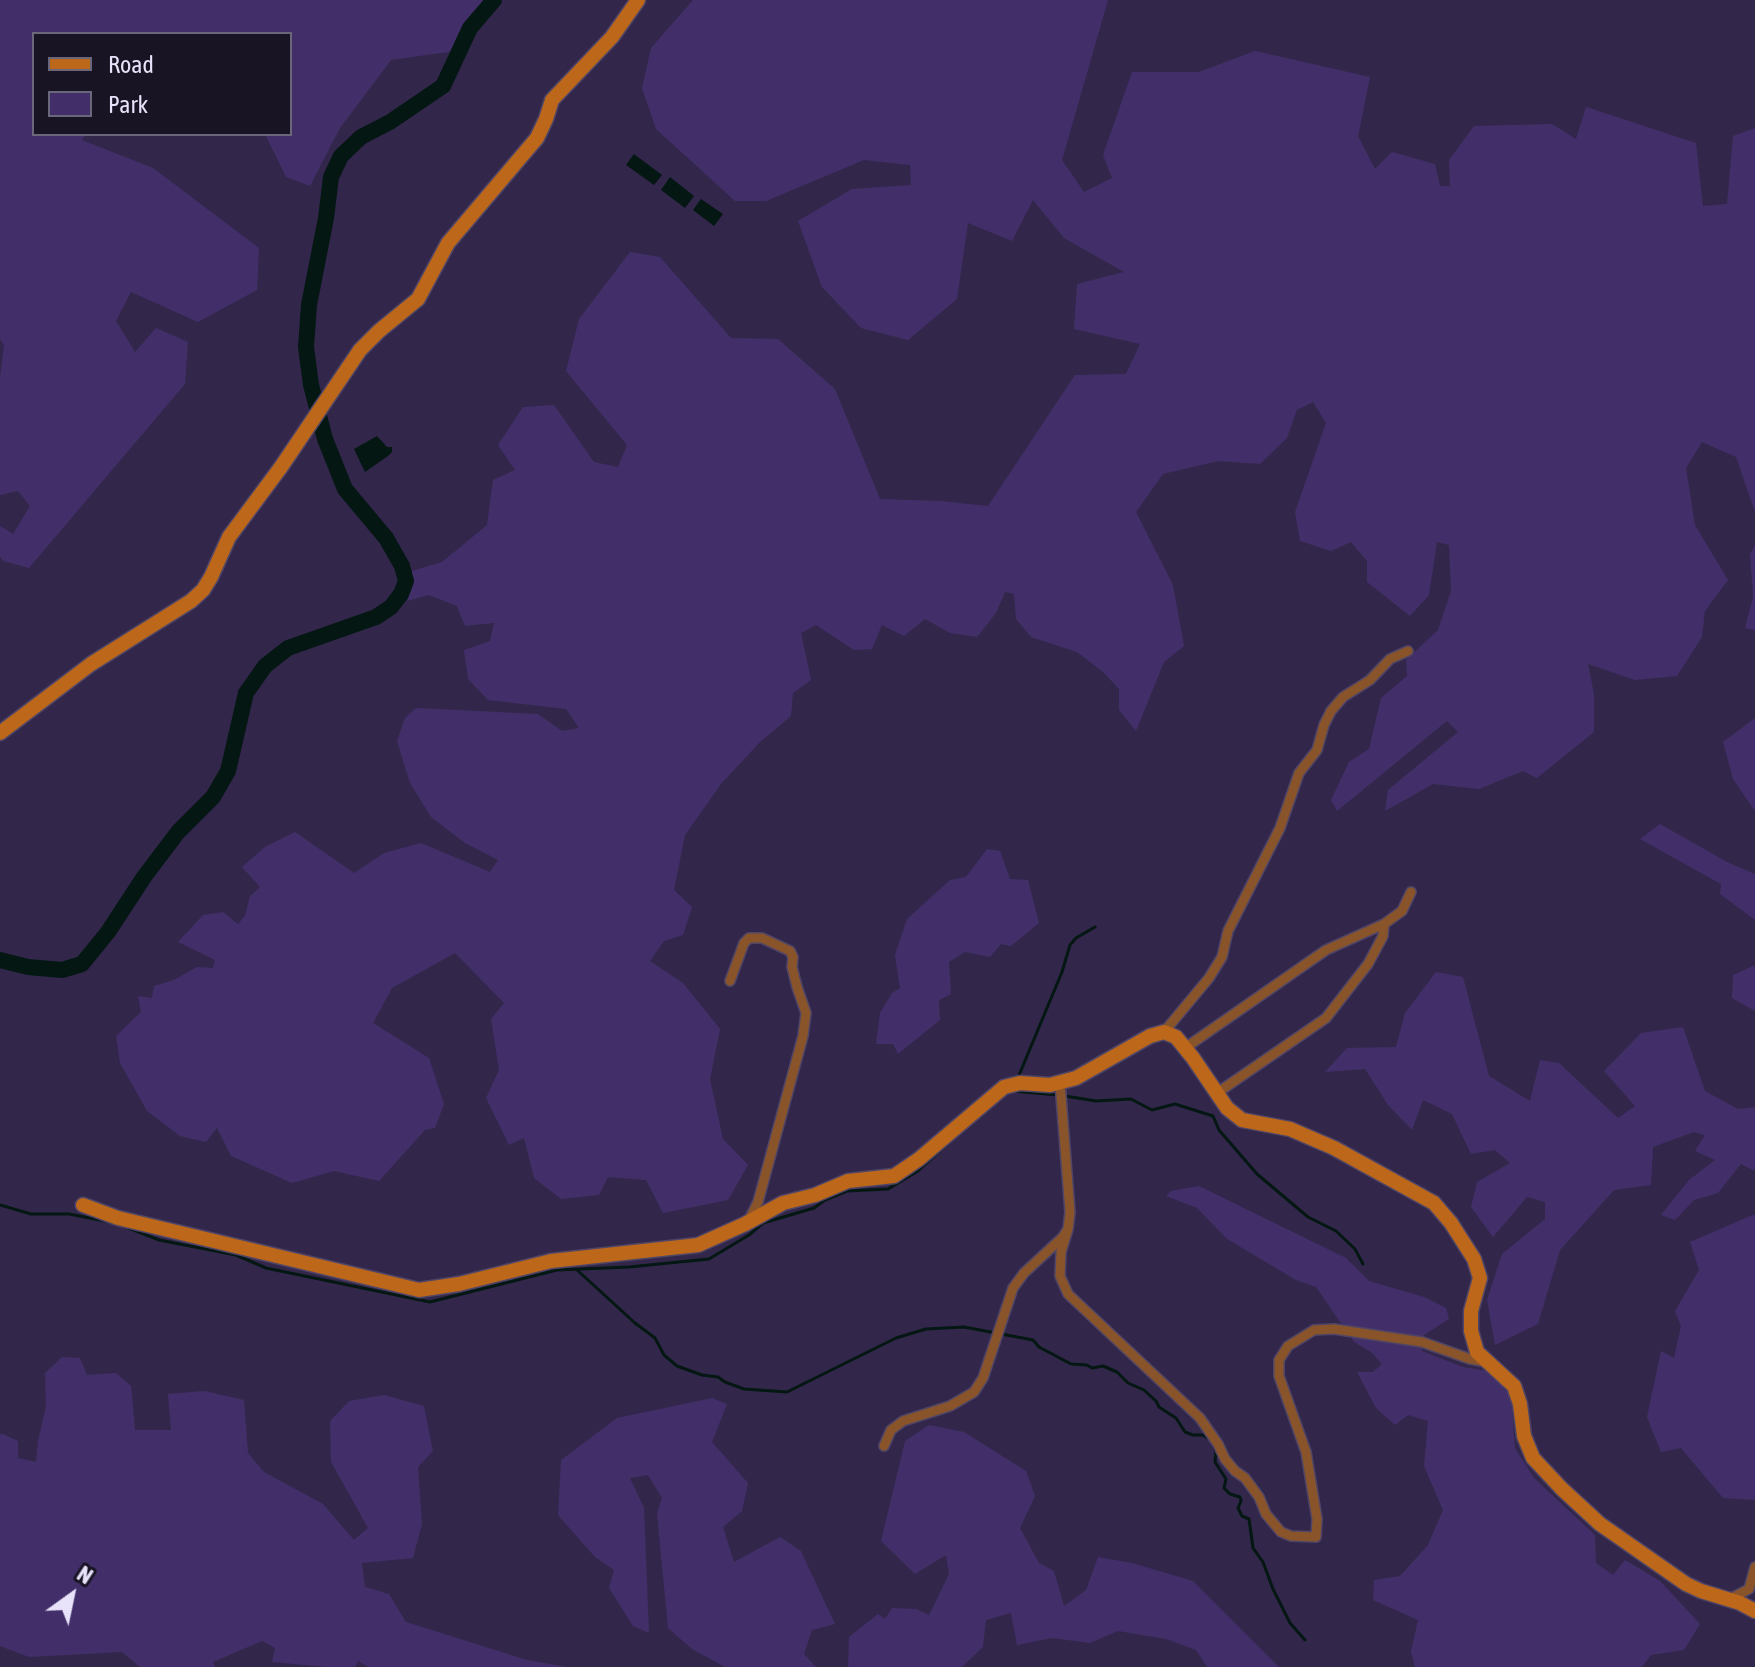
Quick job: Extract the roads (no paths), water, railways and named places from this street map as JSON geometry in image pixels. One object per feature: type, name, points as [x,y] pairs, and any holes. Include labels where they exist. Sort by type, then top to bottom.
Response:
[{"type":"street","points":[[0,733],[91,664],[191,601],[203,590],[229,537],[281,467],[360,350],[418,299],[448,243],[537,138],[552,100],[612,37],[638,0]]},
{"type":"street","points":[[83,1205],[118,1218],[419,1290],[459,1284],[551,1261],[698,1245],[783,1203],[815,1195],[848,1181],[894,1176],[919,1159],[1004,1087],[1017,1084],[1050,1085],[1076,1078],[1150,1036],[1164,1032],[1209,978],[1222,957],[1228,931],[1280,828],[1299,773],[1317,750],[1331,711],[1343,697],[1370,680],[1390,659],[1408,651]]},
{"type":"street","points":[[1185,1048],[1326,950],[1384,924],[1402,911],[1411,892]]},
{"type":"street","points":[[1217,1093],[1326,1018],[1368,964],[1383,936],[1384,924]]},
{"type":"street","points":[[730,981],[744,943],[749,938],[762,938],[790,951],[806,1013],[803,1036],[758,1202],[748,1222]]},
{"type":"street","points":[[1164,1032],[1176,1037],[1227,1108],[1242,1120],[1290,1129],[1334,1148],[1434,1203],[1474,1259],[1480,1278],[1471,1311],[1471,1331],[1477,1352],[1514,1386],[1524,1436],[1533,1458],[1600,1524],[1686,1584],[1755,1611]]},
{"type":"street","points":[[1060,1083],[1070,1212],[1061,1252],[1060,1276],[1068,1294],[1200,1418],[1225,1459],[1245,1478],[1259,1497],[1266,1514],[1281,1532],[1291,1536],[1316,1537],[1317,1519],[1306,1452],[1279,1376],[1279,1360],[1288,1346],[1314,1330],[1334,1329],[1422,1342],[1488,1362]]},
{"type":"street","points":[[884,1446],[891,1430],[903,1421],[950,1406],[974,1392],[983,1378],[1013,1288],[1068,1229]]},
{"type":"street","points":[[1728,1600],[1749,1589],[1755,1567]]},
{"type":"waterway","points":[[0,960],[28,967],[62,970],[82,964],[178,832],[213,797],[228,771],[246,693],[265,666],[288,648],[376,617],[391,607],[401,594],[406,581],[402,566],[386,538],[345,489],[325,439],[311,385],[306,347],[309,305],[331,177],[341,156],[361,137],[390,122],[443,86],[470,28],[494,0]]},
{"type":"waterway","points":[[1017,1080],[1062,972],[1070,945],[1095,927]]},
{"type":"waterway","points":[[1013,1091],[1057,1095]]},
{"type":"waterway","points":[[1065,1096],[1096,1101],[1131,1099],[1152,1110],[1175,1104],[1213,1116],[1219,1130],[1257,1174],[1308,1217],[1336,1231],[1355,1249],[1363,1264]]},
{"type":"waterway","points":[[121,1225],[159,1240],[236,1255],[266,1268],[430,1302],[557,1270],[709,1259],[763,1223],[814,1208],[847,1191],[888,1189],[918,1171],[952,1140]]},
{"type":"waterway","points":[[0,1205],[31,1214],[69,1214],[110,1222]]},
{"type":"waterway","points":[[576,1269],[655,1338],[664,1355],[677,1366],[718,1377],[744,1389],[787,1392],[896,1338],[926,1329],[964,1327],[1033,1340],[1039,1347],[1071,1364],[1092,1368],[1103,1366],[1117,1372],[1128,1383],[1144,1390],[1159,1407],[1176,1418],[1185,1432],[1203,1435],[1211,1440]]},
{"type":"waterway","points":[[1214,1446],[1215,1462],[1226,1479],[1224,1488],[1240,1497],[1238,1508],[1242,1516],[1249,1519],[1253,1548],[1263,1562],[1290,1623],[1305,1640]]}]
